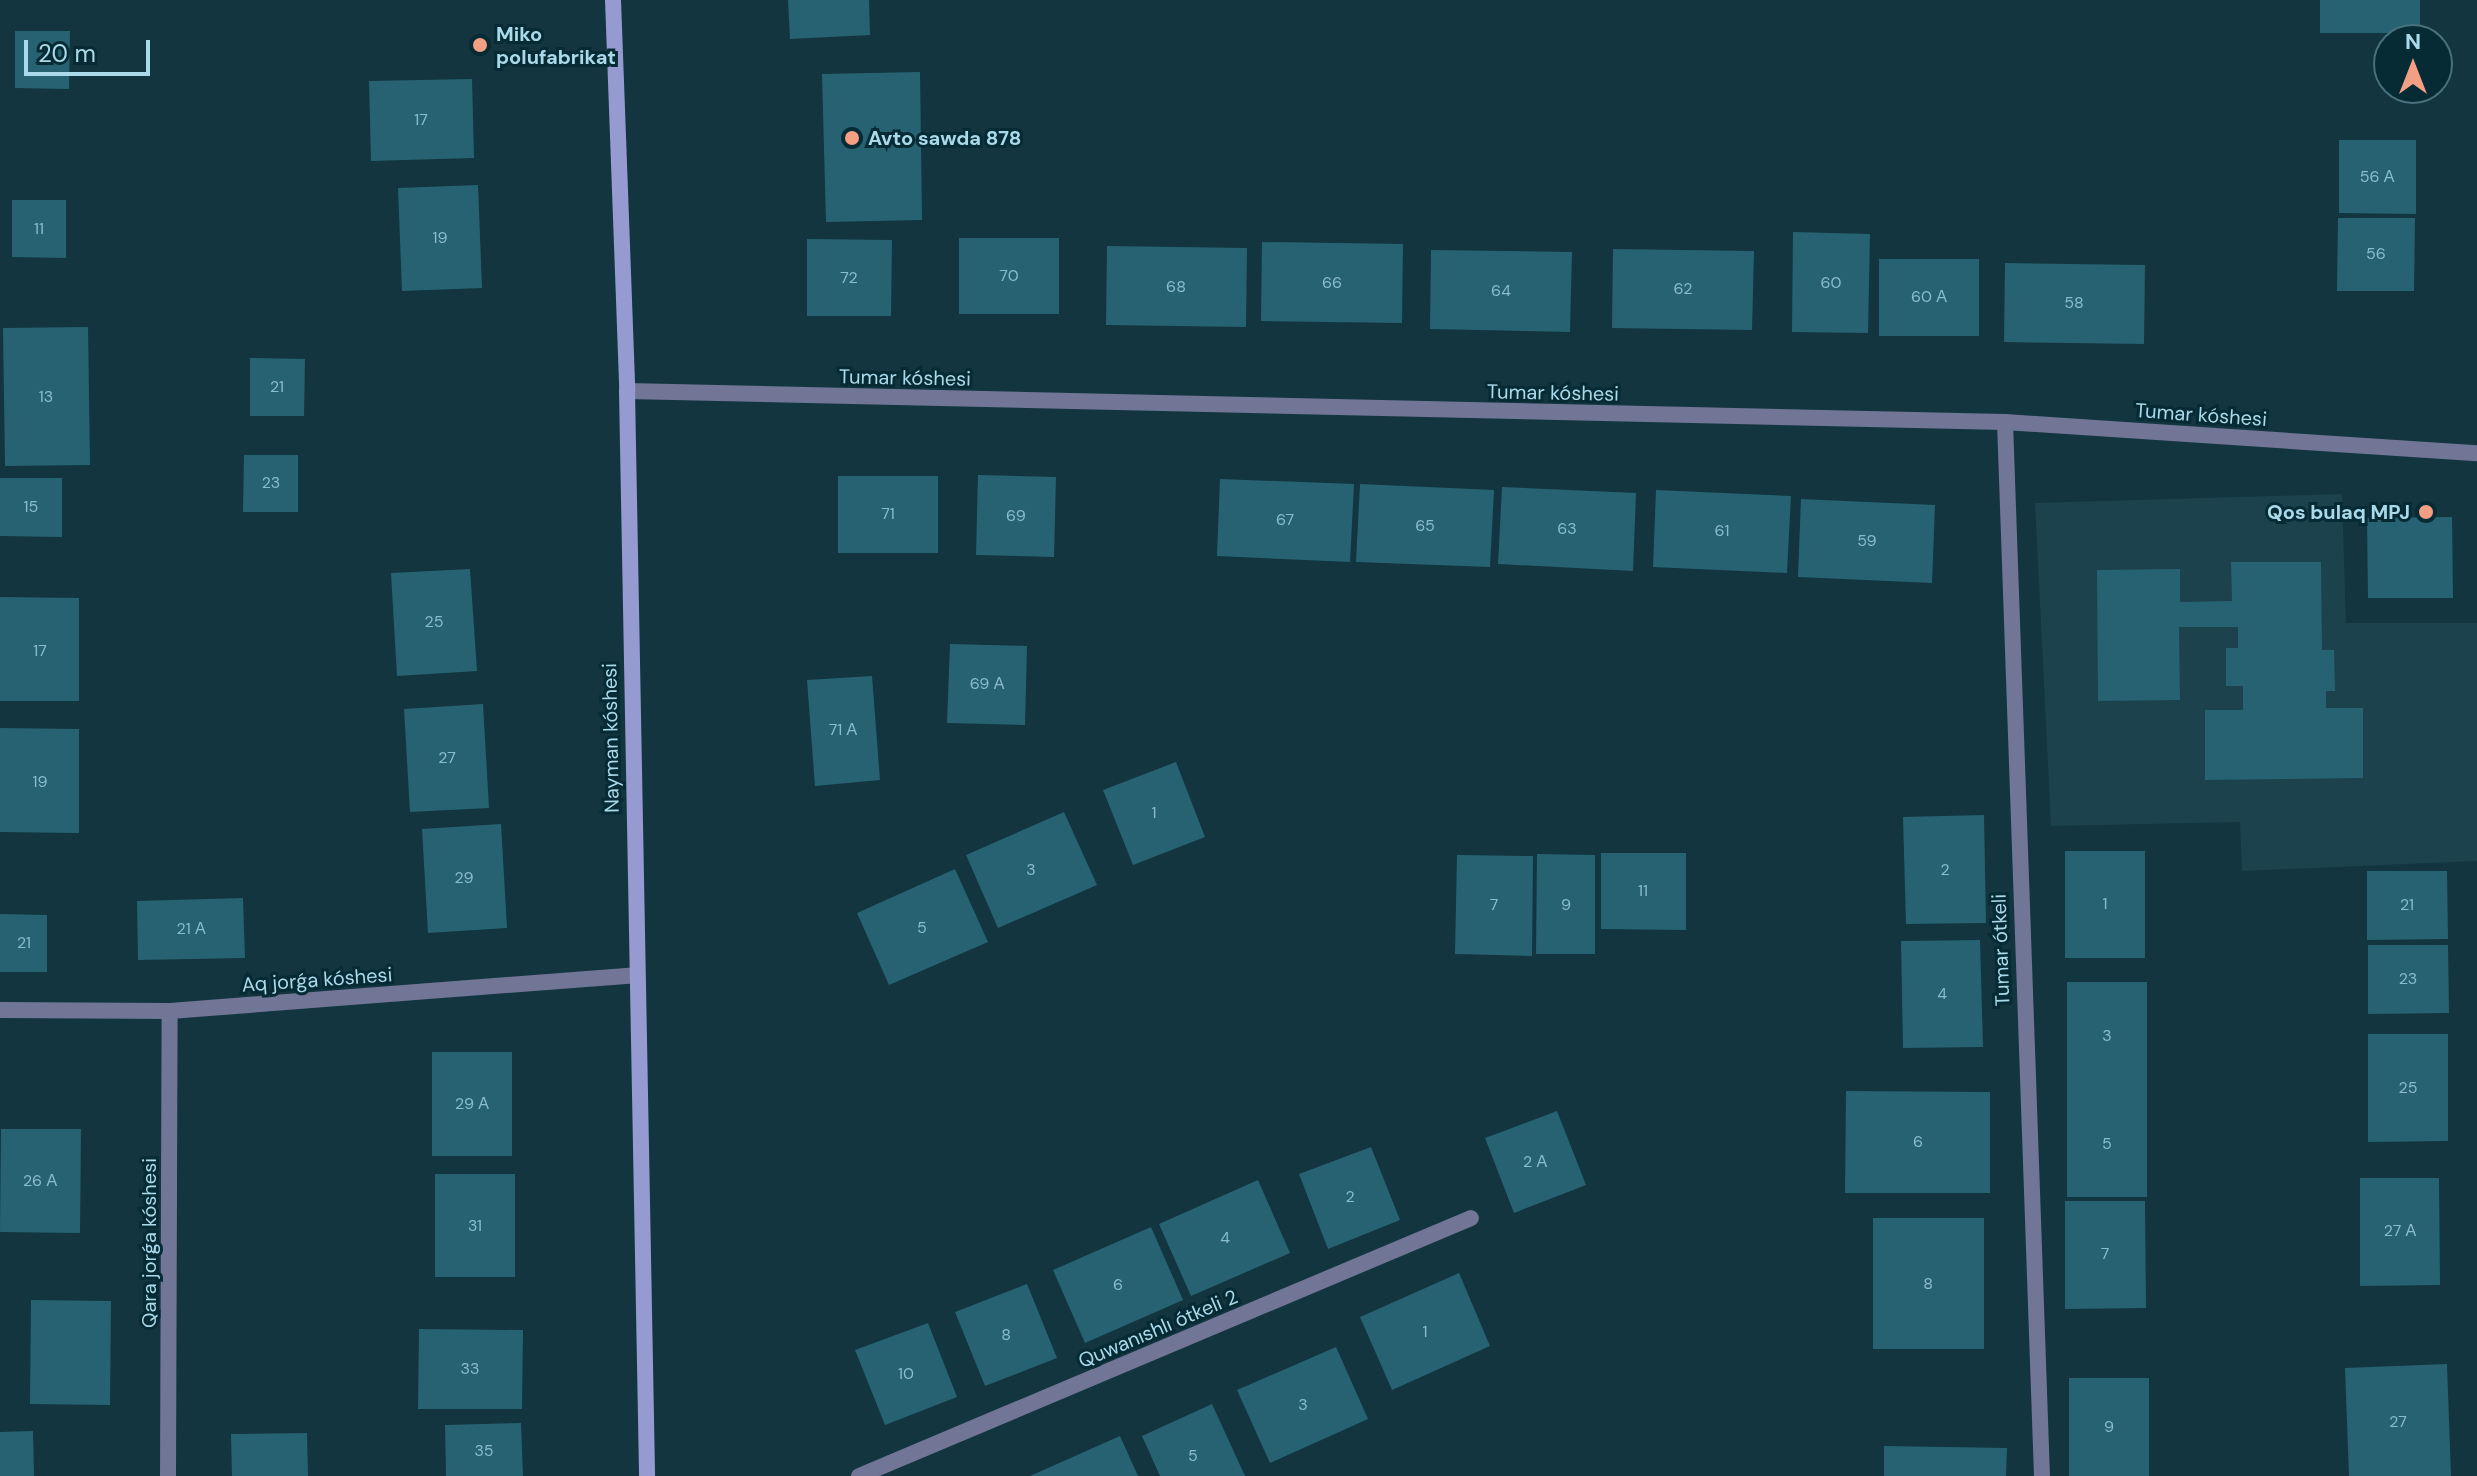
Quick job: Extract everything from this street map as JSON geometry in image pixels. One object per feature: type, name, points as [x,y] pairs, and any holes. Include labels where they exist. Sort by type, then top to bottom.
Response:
[{"type":"main road","name":"Nayman kóshesi","points":[[613,0],[627,391],[647,1476]]},
{"type":"street","name":"Tumar kóshesi","points":[[627,391],[2005,422],[2477,453]]},
{"type":"street","name":"Tumar ótkeli","points":[[2005,422],[2042,1476]]},
{"type":"street","name":"Aq jorǵa kóshesi","points":[[0,1010],[170,1011],[636,975]]},
{"type":"street","name":"Qara jorǵa kóshesi","points":[[168,1476],[170,1011]]},
{"type":"street","name":"Quwanıshlı ótkeli 2","points":[[859,1476],[1471,1218]]},
{"type":"shaded area","points":[[2342,494],[2346,623],[2477,623],[2477,861],[2242,871],[2240,822],[2051,826],[2035,503]]},
{"type":"building","points":[[788,0],[869,0],[870,35],[790,39]]},
{"type":"building","points":[[2320,0],[2420,0],[2420,24],[2373,24],[2373,33],[2320,33]]},
{"type":"building","points":[[15,31],[70,31],[69,89],[15,88]]},
{"type":"building","points":[[920,72],[922,220],[826,222],[822,74]]},
{"type":"building","points":[[472,79],[474,158],[371,161],[369,81]]},
{"type":"building","points":[[2339,140],[2416,140],[2416,214],[2339,213]]},
{"type":"building","points":[[478,185],[482,288],[402,291],[398,188]]},
{"type":"building","points":[[12,200],[66,200],[66,258],[12,257]]},
{"type":"building","points":[[2338,218],[2415,218],[2414,291],[2337,291]]},
{"type":"building","points":[[1793,232],[1870,234],[1868,333],[1792,332]]},
{"type":"building","points":[[959,238],[1059,238],[1059,314],[959,314]]},
{"type":"building","points":[[807,239],[892,240],[891,316],[807,316]]},
{"type":"building","points":[[1262,242],[1403,244],[1402,323],[1261,321]]},
{"type":"building","points":[[1107,246],[1247,248],[1246,327],[1106,325]]},
{"type":"building","points":[[1613,249],[1754,251],[1752,330],[1612,328]]},
{"type":"building","points":[[1431,250],[1572,252],[1570,332],[1430,329]]},
{"type":"building","points":[[1879,259],[1979,259],[1979,336],[1879,336]]},
{"type":"building","points":[[2005,263],[2145,265],[2144,344],[2004,342]]},
{"type":"building","points":[[88,327],[90,465],[5,466],[3,328]]},
{"type":"building","points":[[250,358],[305,359],[304,416],[250,416]]},
{"type":"building","points":[[244,455],[298,455],[298,512],[243,512]]},
{"type":"building","points":[[978,475],[1056,477],[1054,557],[976,555]]},
{"type":"building","points":[[838,476],[938,476],[938,553],[838,553]]},
{"type":"building","points":[[0,478],[62,478],[62,537],[0,536]]},
{"type":"building","points":[[1220,479],[1354,484],[1350,562],[1217,556]]},
{"type":"building","points":[[1360,484],[1494,490],[1490,567],[1356,562]]},
{"type":"building","points":[[1502,487],[1636,493],[1633,571],[1498,564]]},
{"type":"building","points":[[1656,490],[1791,496],[1787,573],[1653,567]]},
{"type":"building","points":[[1801,499],[1935,505],[1932,583],[1798,577]]},
{"type":"building","points":[[2452,517],[2453,598],[2368,598],[2367,518]]},
{"type":"building","points":[[2231,562],[2321,562],[2322,650],[2334,650],[2335,691],[2326,691],[2326,708],[2363,708],[2363,778],[2205,780],[2205,710],[2243,710],[2243,686],[2226,686],[2226,648],[2238,648],[2238,627],[2179,627],[2180,700],[2098,701],[2097,570],[2180,569],[2180,602],[2232,601]]},
{"type":"building","points":[[470,569],[477,671],[397,676],[391,573]]},
{"type":"building","points":[[0,597],[79,598],[79,701],[0,701]]},
{"type":"building","points":[[950,644],[1027,646],[1025,725],[947,723]]},
{"type":"building","points":[[872,676],[880,780],[815,786],[807,680]]},
{"type":"building","points":[[483,704],[489,808],[410,812],[404,709]]},
{"type":"building","points":[[0,728],[79,729],[79,833],[0,832]]},
{"type":"building","points":[[1176,762],[1205,837],[1133,865],[1103,790]]},
{"type":"building","points":[[1064,812],[1097,885],[998,928],[966,855]]},
{"type":"building","points":[[1984,815],[1986,923],[1906,924],[1903,817]]},
{"type":"building","points":[[501,824],[507,928],[428,933],[422,829]]},
{"type":"building","points":[[2065,851],[2145,851],[2145,958],[2065,958]]},
{"type":"building","points":[[1601,853],[1686,853],[1686,930],[1601,929]]},
{"type":"building","points":[[1537,854],[1595,855],[1595,954],[1536,954]]},
{"type":"building","points":[[1457,855],[1533,856],[1532,956],[1455,954]]},
{"type":"building","points":[[955,869],[988,942],[889,985],[857,913]]},
{"type":"building","points":[[2367,871],[2447,871],[2448,939],[2367,940]]},
{"type":"building","points":[[243,898],[245,958],[138,960],[137,901]]},
{"type":"building","points":[[0,914],[47,915],[47,972],[0,972]]},
{"type":"building","points":[[1980,940],[1983,1047],[1903,1048],[1901,941]]},
{"type":"building","points":[[2368,945],[2448,945],[2449,1013],[2368,1014]]},
{"type":"building","points":[[2067,982],[2147,982],[2147,1197],[2067,1197]]},
{"type":"building","points":[[2368,1034],[2448,1034],[2448,1141],[2368,1142]]},
{"type":"building","points":[[432,1052],[512,1052],[512,1156],[432,1156]]},
{"type":"building","points":[[1846,1091],[1990,1092],[1990,1193],[1845,1193]]},
{"type":"building","points":[[1557,1111],[1586,1185],[1514,1213],[1485,1138]]},
{"type":"building","points":[[1,1129],[81,1129],[80,1233],[0,1232]]},
{"type":"building","points":[[1371,1147],[1400,1220],[1328,1249],[1299,1174]]},
{"type":"building","points":[[435,1174],[515,1174],[515,1277],[435,1277]]},
{"type":"building","points":[[2360,1178],[2439,1178],[2440,1285],[2360,1286]]},
{"type":"building","points":[[1258,1180],[1290,1253],[1191,1296],[1159,1224]]},
{"type":"building","points":[[2065,1201],[2145,1201],[2146,1308],[2065,1309]]},
{"type":"building","points":[[1873,1218],[1984,1218],[1984,1349],[1873,1349]]},
{"type":"building","points":[[1151,1227],[1183,1300],[1085,1343],[1053,1270]]},
{"type":"building","points":[[1459,1273],[1490,1346],[1392,1390],[1360,1317]]},
{"type":"building","points":[[1027,1284],[1057,1358],[985,1386],[955,1312]]},
{"type":"building","points":[[31,1300],[111,1301],[110,1405],[30,1404]]},
{"type":"building","points":[[928,1323],[957,1397],[885,1425],[855,1350]]},
{"type":"building","points":[[419,1329],[523,1330],[522,1409],[418,1409]]},
{"type":"building","points":[[1336,1347],[1368,1419],[1270,1463],[1237,1390]]},
{"type":"building","points":[[2447,1364],[2451,1476],[2349,1476],[2345,1368]]},
{"type":"building","points":[[2069,1378],[2149,1378],[2149,1476],[2069,1476]]},
{"type":"building","points":[[1212,1404],[1245,1476],[1160,1476],[1142,1436]]},
{"type":"building","points":[[521,1423],[523,1476],[446,1476],[445,1425]]},
{"type":"building","points":[[33,1431],[34,1476],[0,1476],[0,1432]]},
{"type":"building","points":[[307,1433],[308,1476],[232,1476],[231,1434]]},
{"type":"building","points":[[1120,1436],[1138,1476],[1030,1476]]},
{"type":"building","points":[[1884,1446],[2007,1448],[2006,1476],[1884,1476]]},
{"type":"place","name":"Miko polufabrikat","points":[[480,45]]},
{"type":"place","name":"Avto sawda 878","points":[[852,138]]},
{"type":"place","name":"Qos bulaq MPJ","points":[[2426,512]]}]
